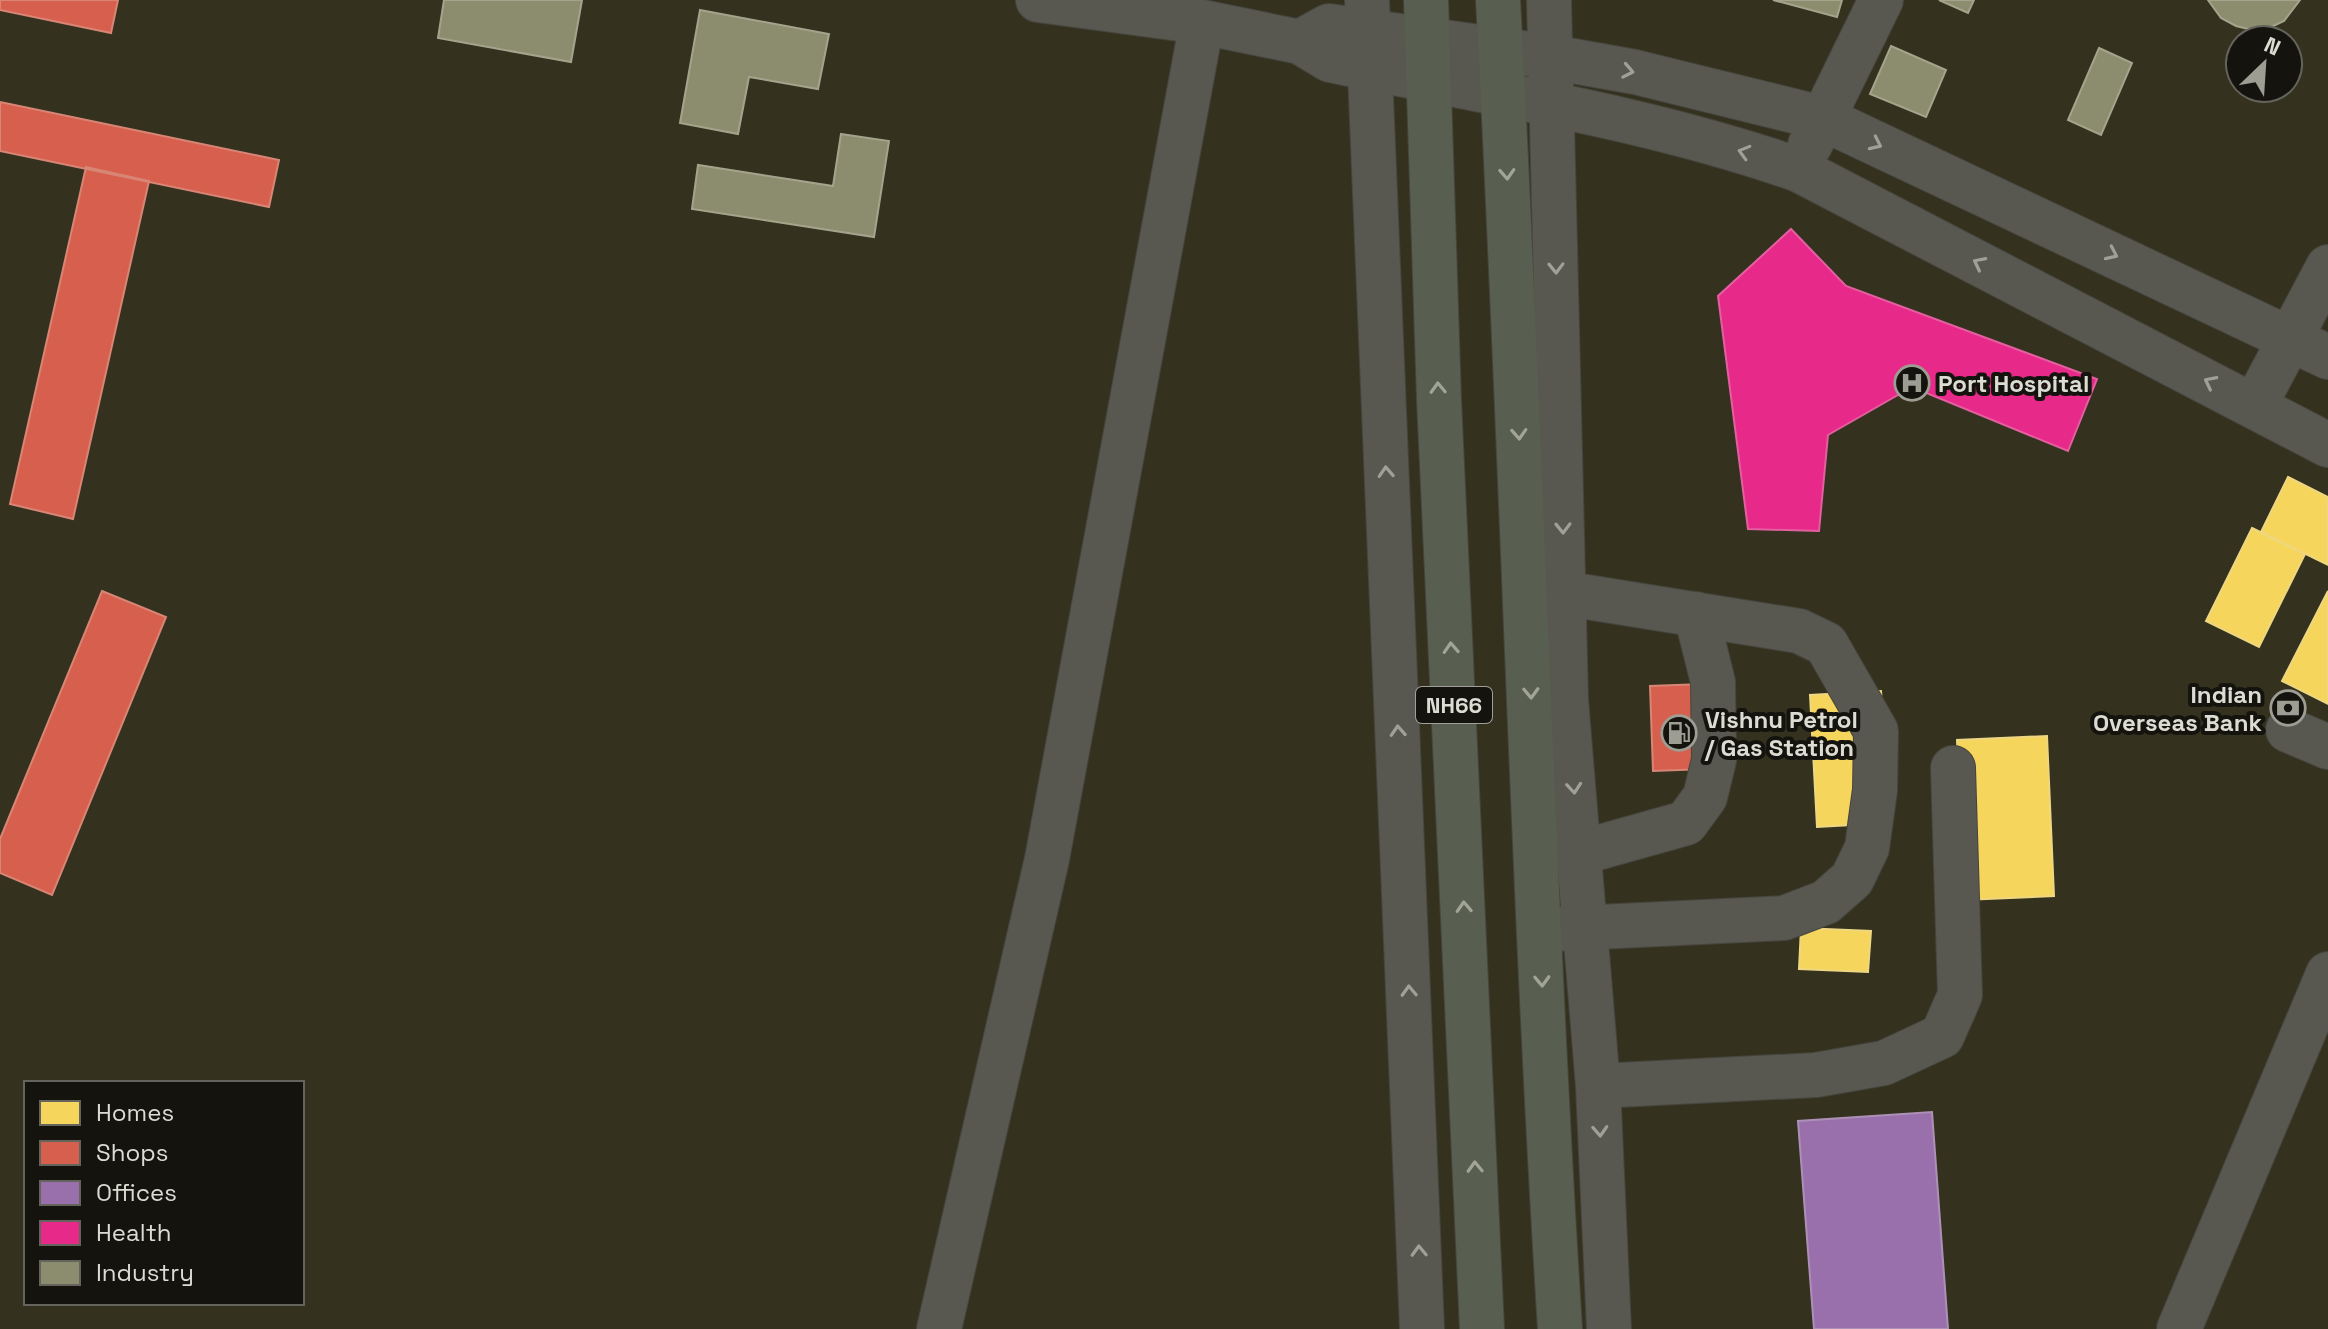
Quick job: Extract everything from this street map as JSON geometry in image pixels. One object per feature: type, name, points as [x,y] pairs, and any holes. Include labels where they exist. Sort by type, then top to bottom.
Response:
[{"type":"highway","points":[[1498,0],[1503,96],[1545,590],[1540,929],[1548,1147],[1560,1329]]},
{"type":"highway","name":"NH66","points":[[1427,41],[1439,400],[1482,1329]]},
{"type":"street","points":[[1038,0],[1202,22],[1300,42],[1330,60],[1367,33],[1551,57],[1635,72],[1822,118],[2328,357]]},
{"type":"street","points":[[1549,0],[1552,106],[1545,590],[1566,700],[1598,1086],[1609,1329]]},
{"type":"street","points":[[1799,170],[1881,0]]},
{"type":"street","points":[[939,1329],[1047,859],[1202,22]]},
{"type":"street","points":[[1367,33],[1422,1329]]},
{"type":"street","points":[[1427,41],[1503,96],[1678,133],[1799,170],[2328,445]]},
{"type":"street","points":[[2255,405],[2328,267]]},
{"type":"street","points":[[1540,929],[1784,918],[1826,902],[1852,879],[1867,848],[1875,790],[1876,731],[1826,644],[1799,631],[1545,590]]},
{"type":"street","points":[[1579,853],[1686,823],[1705,797],[1714,760],[1713,682],[1696,614]]},
{"type":"street","points":[[2288,730],[2328,747]]},
{"type":"street","points":[[1598,1086],[1816,1075],[1884,1063],[1942,1036],[1960,995],[1953,768]]},
{"type":"street","points":[[2179,1329],[2328,974]]},
{"type":"shaded area","points":[[0,0],[2328,0],[2328,1329],[0,1329]]},
{"type":"building: Homes","points":[[2288,477],[2328,497],[2328,565],[2261,532]]},
{"type":"building: Homes","points":[[2252,528],[2305,554],[2259,647],[2206,621]]},
{"type":"building: Homes","points":[[2328,591],[2328,704],[2282,681]]},
{"type":"building: Homes","points":[[1881,691],[1889,823],[1817,827],[1810,695]]},
{"type":"building: Homes","points":[[2047,736],[2054,896],[1964,900],[1957,740]]},
{"type":"building: Homes","points":[[1801,928],[1871,931],[1868,972],[1799,969]]},
{"type":"building: Shops","points":[[0,0],[118,0],[111,33],[0,10]]},
{"type":"building: Shops","points":[[0,102],[279,160],[269,207],[0,151]]},
{"type":"building: Shops","points":[[86,167],[149,181],[73,519],[10,504]]},
{"type":"building: Shops","points":[[102,591],[166,617],[52,895],[0,873],[0,839]]},
{"type":"building: Shops","points":[[1703,684],[1706,769],[1653,771],[1650,686]]},
{"type":"building: Offices","points":[[1932,1112],[1948,1329],[1814,1329],[1798,1121]]},
{"type":"building: Health","name":"Port Hospital","points":[[1791,229],[1846,286],[2097,379],[2068,451],[1912,387],[1828,435],[1819,531],[1748,529],[1718,296]]},
{"type":"building: Industry","points":[[444,0],[582,0],[571,62],[438,38]]},
{"type":"building: Industry","points":[[1773,0],[1842,0],[1837,17]]},
{"type":"building: Industry","points":[[1939,0],[1974,0],[1968,13]]},
{"type":"building: Industry","points":[[2208,0],[2300,0],[2284,21],[2278,24],[2232,24],[2221,18]]},
{"type":"building: Industry","points":[[700,10],[829,34],[818,89],[749,77],[738,134],[680,123]]},
{"type":"building: Industry","points":[[1891,46],[1946,70],[1926,117],[1870,94]]},
{"type":"building: Industry","points":[[2099,48],[2132,63],[2101,135],[2068,120]]},
{"type":"building: Industry","points":[[841,134],[889,141],[874,237],[692,209],[698,165],[833,186]]},
{"type":"place","name":"Port Hospital","points":[[1912,383]]},
{"type":"place","name":"Indian Overseas Bank","points":[[2288,708]]},
{"type":"place","name":"Vishnu Petrol / Gas Station","points":[[1679,733]]}]
